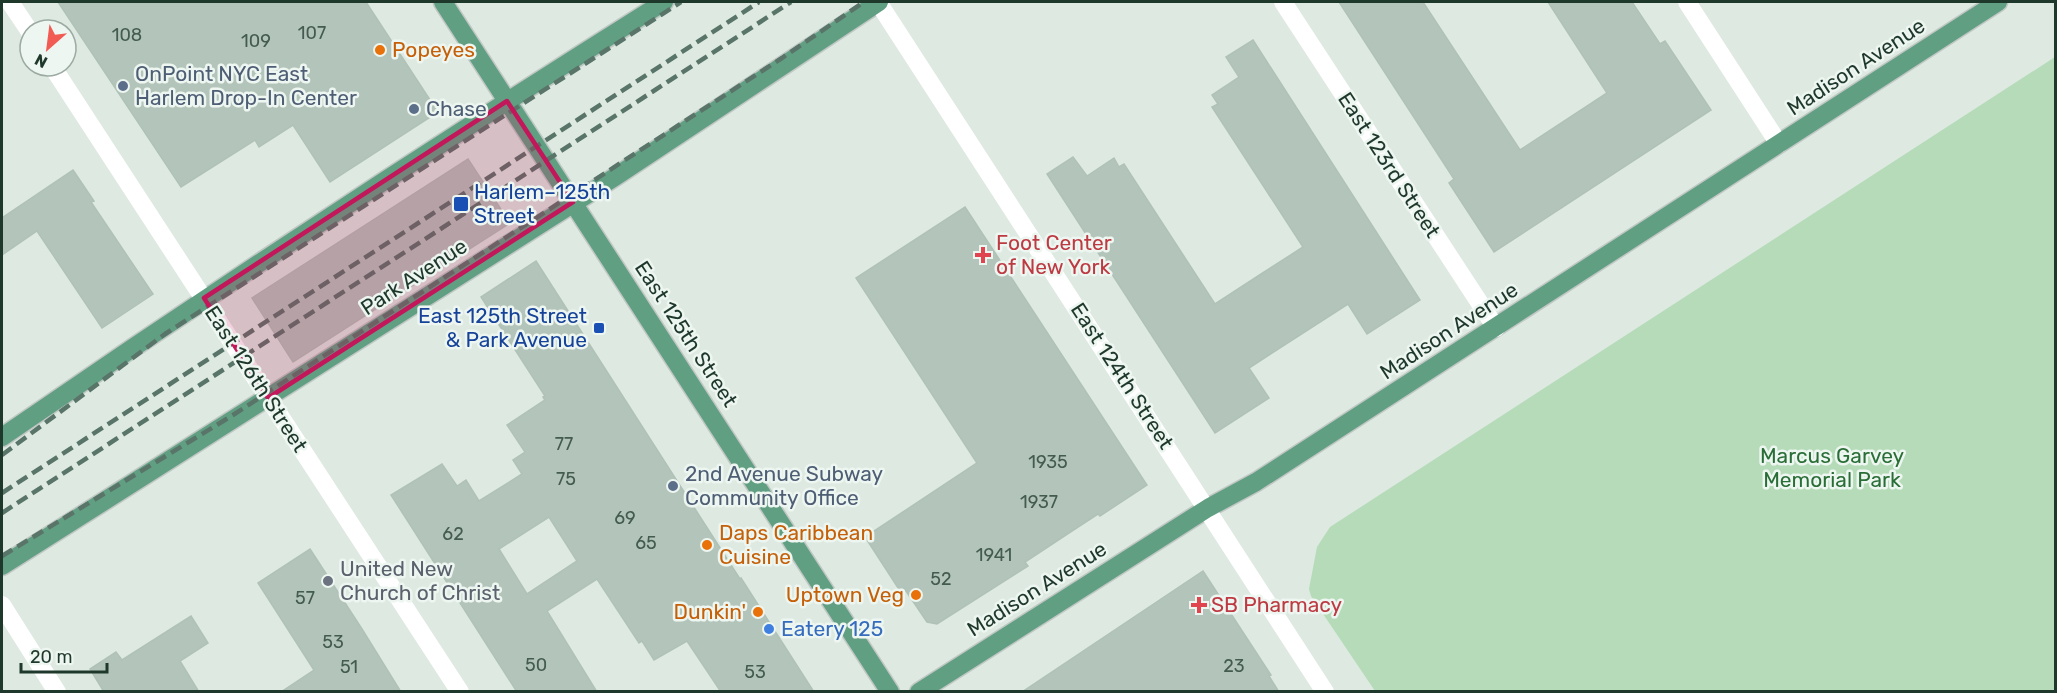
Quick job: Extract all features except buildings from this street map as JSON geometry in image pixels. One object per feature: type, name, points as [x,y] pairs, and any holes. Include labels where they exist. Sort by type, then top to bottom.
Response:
[{"type":"main road","name":"East 125th Street","points":[[443,2],[890,692]]},
{"type":"main road","points":[[2,436],[204,298],[664,2]]},
{"type":"main road","name":"Park Avenue","points":[[2,566],[615,177],[878,2]]},
{"type":"main road","name":"Madison Avenue","points":[[919,692],[1208,508],[1256,482],[1998,2]]},
{"type":"street","points":[[10,2],[21,18]]},
{"type":"street","name":"East 124th Street","points":[[878,2],[1326,692]]},
{"type":"street","name":"East 123rd Street","points":[[1283,2],[1496,328]]},
{"type":"street","points":[[1687,2],[1779,144]]},
{"type":"street","name":"East 126th Street","points":[[60,78],[460,692]]},
{"type":"street","points":[[2,605],[57,692]]},
{"type":"highlighted area","points":[[507,101],[573,202],[268,398],[204,298]]},
{"type":"green space","name":"Marcus Garvey Memorial Park","points":[[2055,57],[2055,691],[1375,691],[1311,596],[1309,589],[1317,547],[1330,527]]},
{"type":"railway","points":[[2,455],[165,334],[681,2]]},
{"type":"railway","points":[[2,493],[759,2]]},
{"type":"railway","points":[[2,513],[791,2]]},
{"type":"railway","points":[[2,556],[233,415],[782,58],[864,2]]},
{"type":"place","name":"Popeyes","points":[[380,50]]},
{"type":"place","name":"OnPoint NYC East Harlem Drop-In Center","points":[[123,86]]},
{"type":"place","name":"Chase","points":[[414,109]]},
{"type":"place","name":"Harlem–125th Street","points":[[461,204]]},
{"type":"place","name":"Foot Center of New York","points":[[983,255]]},
{"type":"place","name":"East 125th Street & Park Avenue","points":[[599,328]]},
{"type":"place","name":"2nd Avenue Subway Community Office","points":[[673,486]]},
{"type":"place","name":"Daps Caribbean Cuisine","points":[[707,545]]},
{"type":"place","name":"United New Church of Christ","points":[[328,581]]},
{"type":"place","name":"Uptown Veg","points":[[916,595]]},
{"type":"place","name":"SB Pharmacy","points":[[1199,605]]},
{"type":"place","name":"Dunkin'","points":[[758,612]]},
{"type":"place","name":"Eatery 125","points":[[769,629]]}]
